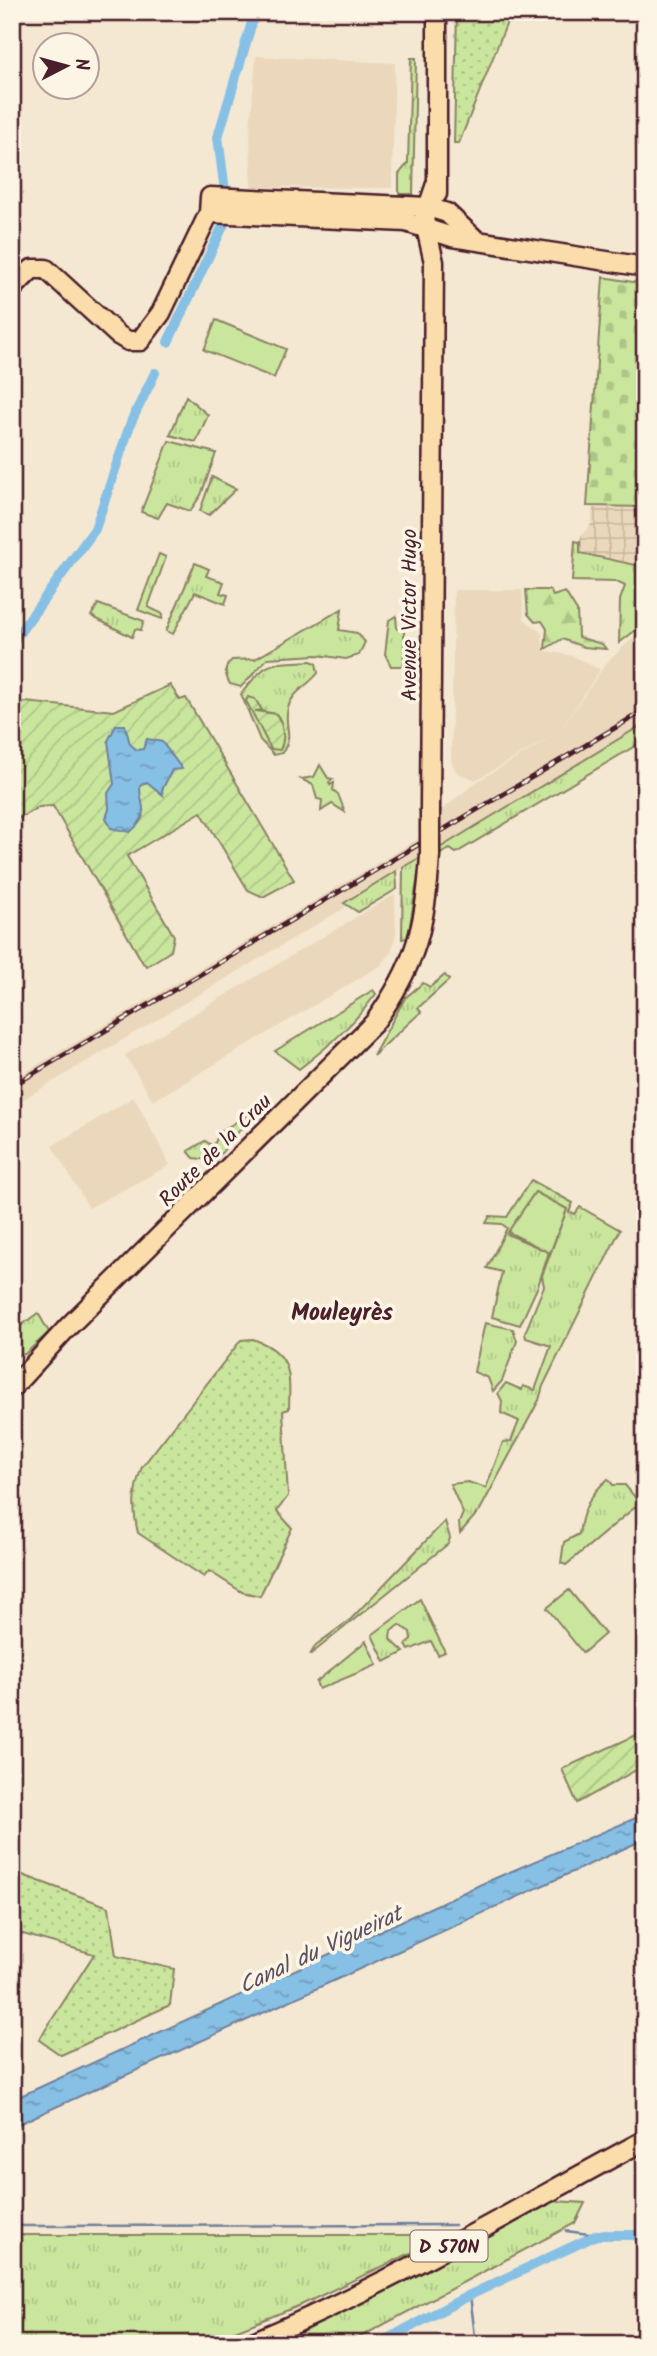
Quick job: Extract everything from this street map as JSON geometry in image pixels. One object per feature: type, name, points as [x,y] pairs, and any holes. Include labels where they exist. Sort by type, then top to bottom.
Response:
[{"type":"main road","name":"Avenue Victor Hugo","points":[[410,965],[425,911],[430,855],[434,262],[424,219],[434,209],[436,184],[437,12]]},
{"type":"main road","points":[[220,206],[434,209],[454,230]]},
{"type":"main road","points":[[220,206],[406,222],[427,229],[454,230],[475,239],[645,267]]},
{"type":"main road","points":[[12,289],[32,269],[46,269],[118,335],[136,343],[143,339],[161,313],[220,206]]},
{"type":"main road","points":[[434,262],[454,230]]},
{"type":"main road","name":"Route de la Crau","points":[[14,1374],[39,1357],[374,1023],[410,965]]},
{"type":"main road","name":"D 570N","points":[[248,2344],[333,2307],[416,2265],[645,2140]]},
{"type":"shaded area","points":[[256,56],[395,63],[392,188],[251,187],[250,129]]},
{"type":"shaded area","points":[[593,508],[645,509],[645,566],[581,552],[580,538],[591,524]]},
{"type":"shaded area","points":[[454,590],[522,590],[524,619],[542,633],[543,650],[573,656],[600,670],[560,731],[607,662],[645,627],[645,723],[438,849],[438,828],[421,838],[421,857],[344,903],[346,907],[12,1106],[12,1080],[420,838],[420,821],[439,812],[475,783],[553,736],[476,780],[457,773],[451,761]]},
{"type":"shaded area","points":[[395,894],[396,933],[391,953],[380,966],[153,1101],[125,1055]]},
{"type":"shaded area","points":[[134,1097],[170,1165],[89,1208],[52,1146]]},
{"type":"green space","points":[[457,12],[511,12],[459,143],[454,143]]},
{"type":"green space","points":[[411,58],[416,58],[413,194],[399,194],[399,174],[408,163]]},
{"type":"green space","points":[[603,277],[645,284],[645,507],[587,506]]},
{"type":"green space","points":[[216,320],[286,349],[274,378],[204,350]]},
{"type":"green space","points":[[186,396],[208,415],[196,442],[170,435]]},
{"type":"green space","points":[[169,441],[216,453],[201,495],[190,511],[167,503],[158,518],[141,512]]},
{"type":"green space","points":[[212,477],[236,489],[209,515],[200,511]]},
{"type":"green space","points":[[575,541],[580,542],[580,553],[645,567],[645,623],[619,643],[620,600],[625,586],[617,582],[572,581]]},
{"type":"green space","points":[[159,554],[166,557],[148,607],[163,614],[162,619],[138,610]]},
{"type":"green space","points":[[195,563],[209,569],[206,576],[224,582],[220,593],[228,595],[225,604],[195,592],[173,634],[166,631]]},
{"type":"green space","points":[[526,590],[550,590],[553,596],[565,592],[577,611],[578,637],[602,644],[606,649],[584,647],[562,639],[545,649],[547,629],[542,621],[535,622],[528,614]]},
{"type":"green space","points":[[98,604],[144,621],[141,630],[135,629],[132,637],[91,616]]},
{"type":"green space","points":[[342,609],[339,630],[357,633],[365,642],[359,655],[346,659],[317,655],[268,658],[241,687],[230,684],[226,671],[232,660],[255,659]]},
{"type":"green space","points":[[396,616],[397,629],[404,629],[404,666],[391,666],[385,654],[389,620]]},
{"type":"green space","points":[[311,661],[316,663],[318,673],[290,702],[287,715],[288,741],[282,753],[274,755],[260,740],[241,694],[258,674],[271,665]],"holes":[[[260,711],[276,714],[282,722],[282,746],[271,749]]]},
{"type":"green space","points":[[170,685],[180,700],[186,698],[294,880],[263,897],[248,890],[201,812],[127,856],[174,936],[171,951],[147,966],[53,806],[39,807],[12,822],[12,709],[25,702],[114,711]]},
{"type":"green space","points":[[248,697],[255,699],[262,710],[255,711],[276,714],[283,736],[280,750],[271,749],[246,701]]},
{"type":"green space","points":[[645,723],[645,740],[456,853],[450,849],[438,855],[438,849]]},
{"type":"green space","points":[[320,765],[328,778],[333,779],[329,782],[330,785],[334,783],[333,790],[338,794],[345,812],[332,804],[321,811],[322,800],[317,799],[313,785],[301,779],[314,777]]},
{"type":"green space","points":[[421,857],[408,938],[402,939],[403,867]]},
{"type":"green space","points":[[396,871],[397,889],[358,912],[344,903]]},
{"type":"green space","points":[[445,975],[449,980],[418,1008],[421,1012],[373,1056],[405,998],[423,983],[430,987]]},
{"type":"green space","points":[[373,990],[376,994],[350,1025],[299,1069],[275,1051]]},
{"type":"green space","points":[[255,1111],[215,1161],[194,1158],[188,1151],[205,1141],[213,1146],[221,1131]]},
{"type":"green space","points":[[531,1180],[573,1203],[569,1212],[575,1214],[580,1207],[620,1230],[543,1386],[539,1400],[480,1510],[460,1533],[459,1523],[463,1513],[450,1484],[468,1482],[486,1488],[503,1442],[511,1441],[519,1421],[501,1413],[502,1401],[498,1393],[506,1383],[522,1390],[523,1386],[535,1390],[551,1346],[526,1338],[525,1333],[544,1286],[542,1276],[567,1209],[535,1192],[507,1234],[549,1252],[538,1286],[520,1325],[492,1317],[502,1272],[487,1268],[507,1228],[502,1224],[486,1223],[490,1216],[507,1217]]},
{"type":"green space","points":[[535,1192],[567,1209],[550,1253],[508,1232]]},
{"type":"green space","points":[[38,1313],[49,1332],[25,1354],[15,1356],[12,1332]]},
{"type":"green space","points":[[485,1323],[513,1329],[517,1341],[502,1381],[493,1391],[488,1378],[474,1372]]},
{"type":"green space","points":[[253,1339],[266,1345],[282,1358],[289,1384],[289,1409],[283,1411],[288,1496],[277,1511],[292,1528],[260,1596],[242,1592],[209,1571],[204,1577],[138,1533],[134,1508],[142,1467],[241,1340]]},
{"type":"green space","points":[[608,1479],[613,1485],[625,1485],[640,1503],[566,1565],[561,1563],[564,1542],[579,1534],[588,1504]]},
{"type":"green space","points":[[445,1521],[450,1538],[448,1544],[310,1655],[316,1645],[351,1619]]},
{"type":"green space","points":[[569,1590],[605,1634],[583,1653],[547,1608]]},
{"type":"green space","points":[[420,1599],[445,1652],[438,1655],[431,1641],[409,1650],[406,1645],[411,1639],[410,1632],[400,1625],[391,1631],[390,1639],[404,1652],[385,1662],[372,1635]]},
{"type":"green space","points":[[366,1641],[377,1665],[319,1689],[316,1682]]},
{"type":"green space","points":[[645,1731],[645,1765],[577,1803],[562,1769]]},
{"type":"green space","points":[[20,1874],[109,1907],[116,1956],[174,1969],[170,2005],[61,2055],[39,2040],[94,1954],[12,1931],[12,1886]]},
{"type":"green space","points":[[555,2201],[585,2203],[575,2223],[347,2344],[276,2344],[426,2270]]},
{"type":"green space","points":[[12,2235],[416,2235],[428,2238],[413,2252],[301,2305],[202,2344],[12,2344]]},
{"type":"water","points":[[116,725],[125,725],[130,744],[137,750],[143,749],[147,739],[162,742],[182,769],[172,770],[162,790],[163,795],[147,782],[140,785],[143,815],[130,832],[111,828],[106,818],[109,809],[108,793],[114,784],[108,741]]},
{"type":"water","points":[[645,1814],[645,1839],[12,2127],[12,2100],[484,1883]]},
{"type":"waterway","points":[[168,342],[223,226],[225,191],[218,137],[255,12]]},
{"type":"waterway","points":[[12,643],[95,529],[131,422],[155,373]]},
{"type":"waterway","points":[[12,2226],[455,2225]]},
{"type":"waterway","points":[[566,2231],[597,2235]]},
{"type":"waterway","points":[[378,2344],[470,2295],[597,2235],[645,2235]]},
{"type":"waterway","points":[[470,2295],[476,2344]]},
{"type":"railway","points":[[12,1086],[645,710]]},
{"type":"district","name":"Mouleyrès","points":[[342,1312]]},
{"type":"water label","name":"Canal du Vigueirat","points":[[320,1949]]}]
